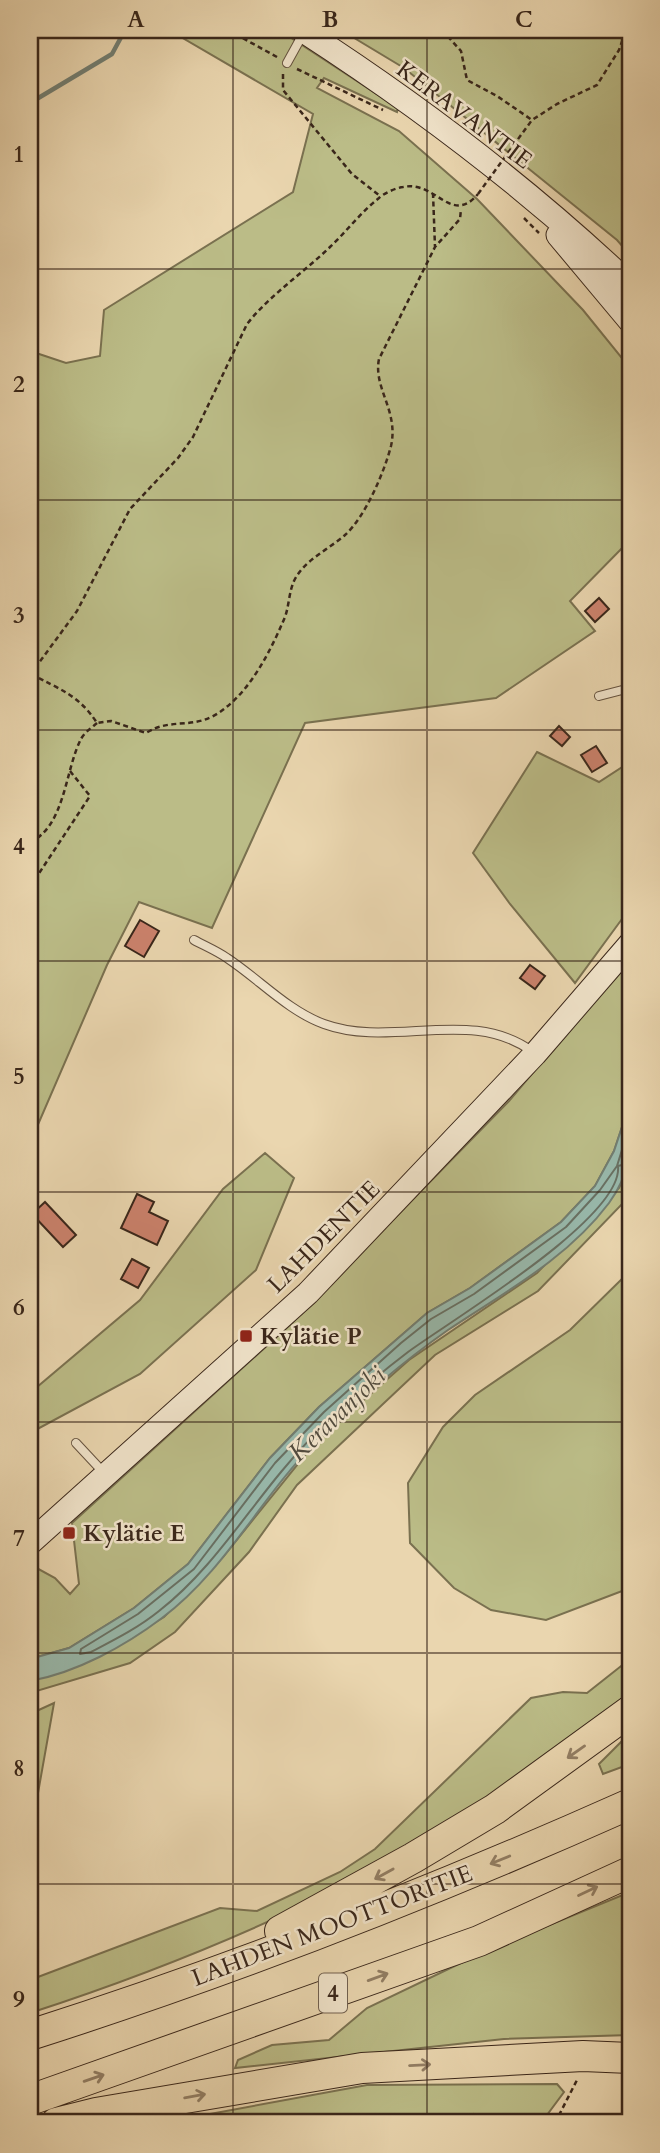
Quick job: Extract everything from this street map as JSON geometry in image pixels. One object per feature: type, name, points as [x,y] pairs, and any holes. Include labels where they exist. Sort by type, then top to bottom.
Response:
[{"type":"highway","points":[[165,1991],[318,1910],[471,1823],[630,1711]]},
{"type":"highway","name":"LAHDEN MOOTTORITIE","points":[[30,2035],[165,1991],[338,1926],[630,1804]]},
{"type":"highway","name":"4","points":[[30,2100],[479,1941],[630,1872]]},
{"type":"highway","points":[[56,2123],[96,2113],[362,2068],[583,2056],[630,2058]]},
{"type":"main road","name":"KERAVANTIE","points":[[303,31],[466,146],[567,225],[630,285]]},
{"type":"main road","name":"KERAVANTIE","points":[[525,194],[630,321]]},
{"type":"main road","name":"LAHDENTIE","points":[[30,1542],[308,1293],[535,1054],[630,944]]},
{"type":"lane","points":[[287,64],[303,31]]},
{"type":"lane","points":[[599,696],[630,688]]},
{"type":"lane","points":[[194,940],[225,956],[285,1002],[324,1024],[370,1032],[458,1029],[507,1035],[535,1054]]},
{"type":"lane","points":[[76,1443],[106,1475]]},
{"type":"path","points":[[228,30],[287,64],[392,115]]},
{"type":"path","points":[[442,30],[461,51],[467,80],[498,96],[532,120]]},
{"type":"path","points":[[97,723],[86,705],[30,675],[76,611],[130,509],[178,458],[193,437],[247,324],[260,308],[329,247],[380,196],[403,187],[426,188],[452,205],[469,205],[532,120],[557,104],[597,85],[619,50],[626,30]]},
{"type":"path","points":[[287,64],[283,90],[352,174],[380,196]]},
{"type":"path","points":[[476,176],[486,184]]},
{"type":"path","points":[[433,193],[435,247]]},
{"type":"path","points":[[30,842],[38,839],[52,821],[82,737],[97,723],[111,721],[146,733],[162,723],[193,725],[222,712],[245,692],[285,616],[294,580],[305,565],[346,534],[363,514],[391,446],[392,418],[376,374],[379,359],[435,247],[460,219],[462,207]]},
{"type":"path","points":[[524,218],[541,236]]},
{"type":"path","points":[[30,887],[90,796],[70,771]]},
{"type":"path","points":[[555,2123],[575,2090],[583,2056]]},
{"type":"green space","points":[[169,30],[279,30],[398,108],[397,112],[324,78],[317,88],[399,131],[477,199],[583,310],[630,368],[630,540],[570,601],[595,631],[496,698],[305,723],[212,928],[139,902],[107,965],[30,1143],[30,351],[66,363],[100,356],[104,310],[293,192],[313,114]]},
{"type":"green space","points":[[341,30],[630,30],[630,255],[617,240],[404,68]]},
{"type":"green space","points":[[537,752],[599,782],[630,762],[630,908],[575,983],[510,904],[473,853]]},
{"type":"green space","points":[[630,958],[630,1103],[614,1151],[595,1186],[561,1222],[470,1288],[427,1313],[319,1407],[270,1458],[188,1564],[134,1608],[69,1648],[30,1659],[30,1568],[33,1566],[55,1578],[70,1594],[79,1584],[72,1523],[292,1323],[509,1101]]},
{"type":"green space","points":[[265,1153],[294,1178],[256,1270],[140,1374],[30,1433],[30,1393],[140,1300],[223,1189]]},
{"type":"green space","points":[[630,1163],[630,1192],[626,1200],[538,1291],[435,1355],[297,1485],[249,1552],[175,1632],[130,1663],[30,1693],[30,1681],[94,1659],[164,1617],[223,1557],[314,1444],[409,1360],[537,1273],[619,1188]]},
{"type":"green space","points":[[630,1271],[630,1588],[546,1620],[491,1610],[454,1588],[410,1543],[408,1483],[443,1427],[475,1395],[570,1330]]},
{"type":"green space","points":[[630,1659],[630,1696],[565,1749],[496,1798],[423,1843],[268,1922],[109,1986],[30,2013],[30,1980],[220,1908],[257,1911],[340,1872],[375,1849],[531,1698],[563,1692],[587,1693]]},
{"type":"green space","points":[[54,1703],[30,1838],[30,1714]]},
{"type":"green space","points":[[630,1733],[630,1764],[603,1774],[599,1764]]},
{"type":"green space","points":[[630,1892],[630,2035],[504,2039],[235,2068],[238,2060],[272,2045],[329,2040],[367,2008],[488,1950]]},
{"type":"green space","points":[[557,2084],[564,2092],[541,2123],[494,2123],[474,2114],[468,2123],[161,2123],[367,2085]]},
{"type":"water","name":"Keravanjoki","points":[[630,1103],[629,1155],[623,1179],[609,1203],[574,1241],[513,1288],[430,1343],[346,1413],[296,1464],[205,1578],[162,1618],[99,1657],[65,1672],[30,1681],[30,1659],[69,1648],[134,1608],[188,1564],[270,1458],[319,1407],[427,1313],[470,1288],[561,1222],[595,1186],[614,1151]]},
{"type":"building","points":[[599,598],[609,609],[595,622],[585,611]]},
{"type":"building","points":[[559,726],[570,737],[562,746],[550,736]]},
{"type":"building","points":[[596,746],[607,763],[592,772],[581,755]]},
{"type":"building","points":[[140,920],[159,931],[144,957],[125,946]]},
{"type":"building","points":[[530,965],[545,976],[535,989],[520,978]]},
{"type":"building","points":[[137,1194],[154,1202],[149,1212],[168,1221],[157,1245],[121,1228]]},
{"type":"building","points":[[45,1202],[76,1235],[63,1247],[32,1214]]},
{"type":"building","points":[[132,1259],[149,1268],[138,1288],[121,1279]]},
{"type":"waterway","points":[[30,103],[112,54],[125,30]]},
{"type":"place","name":"Kylätie P","points":[[246,1336]]},
{"type":"place","name":"Kylätie E","points":[[69,1533]]}]
